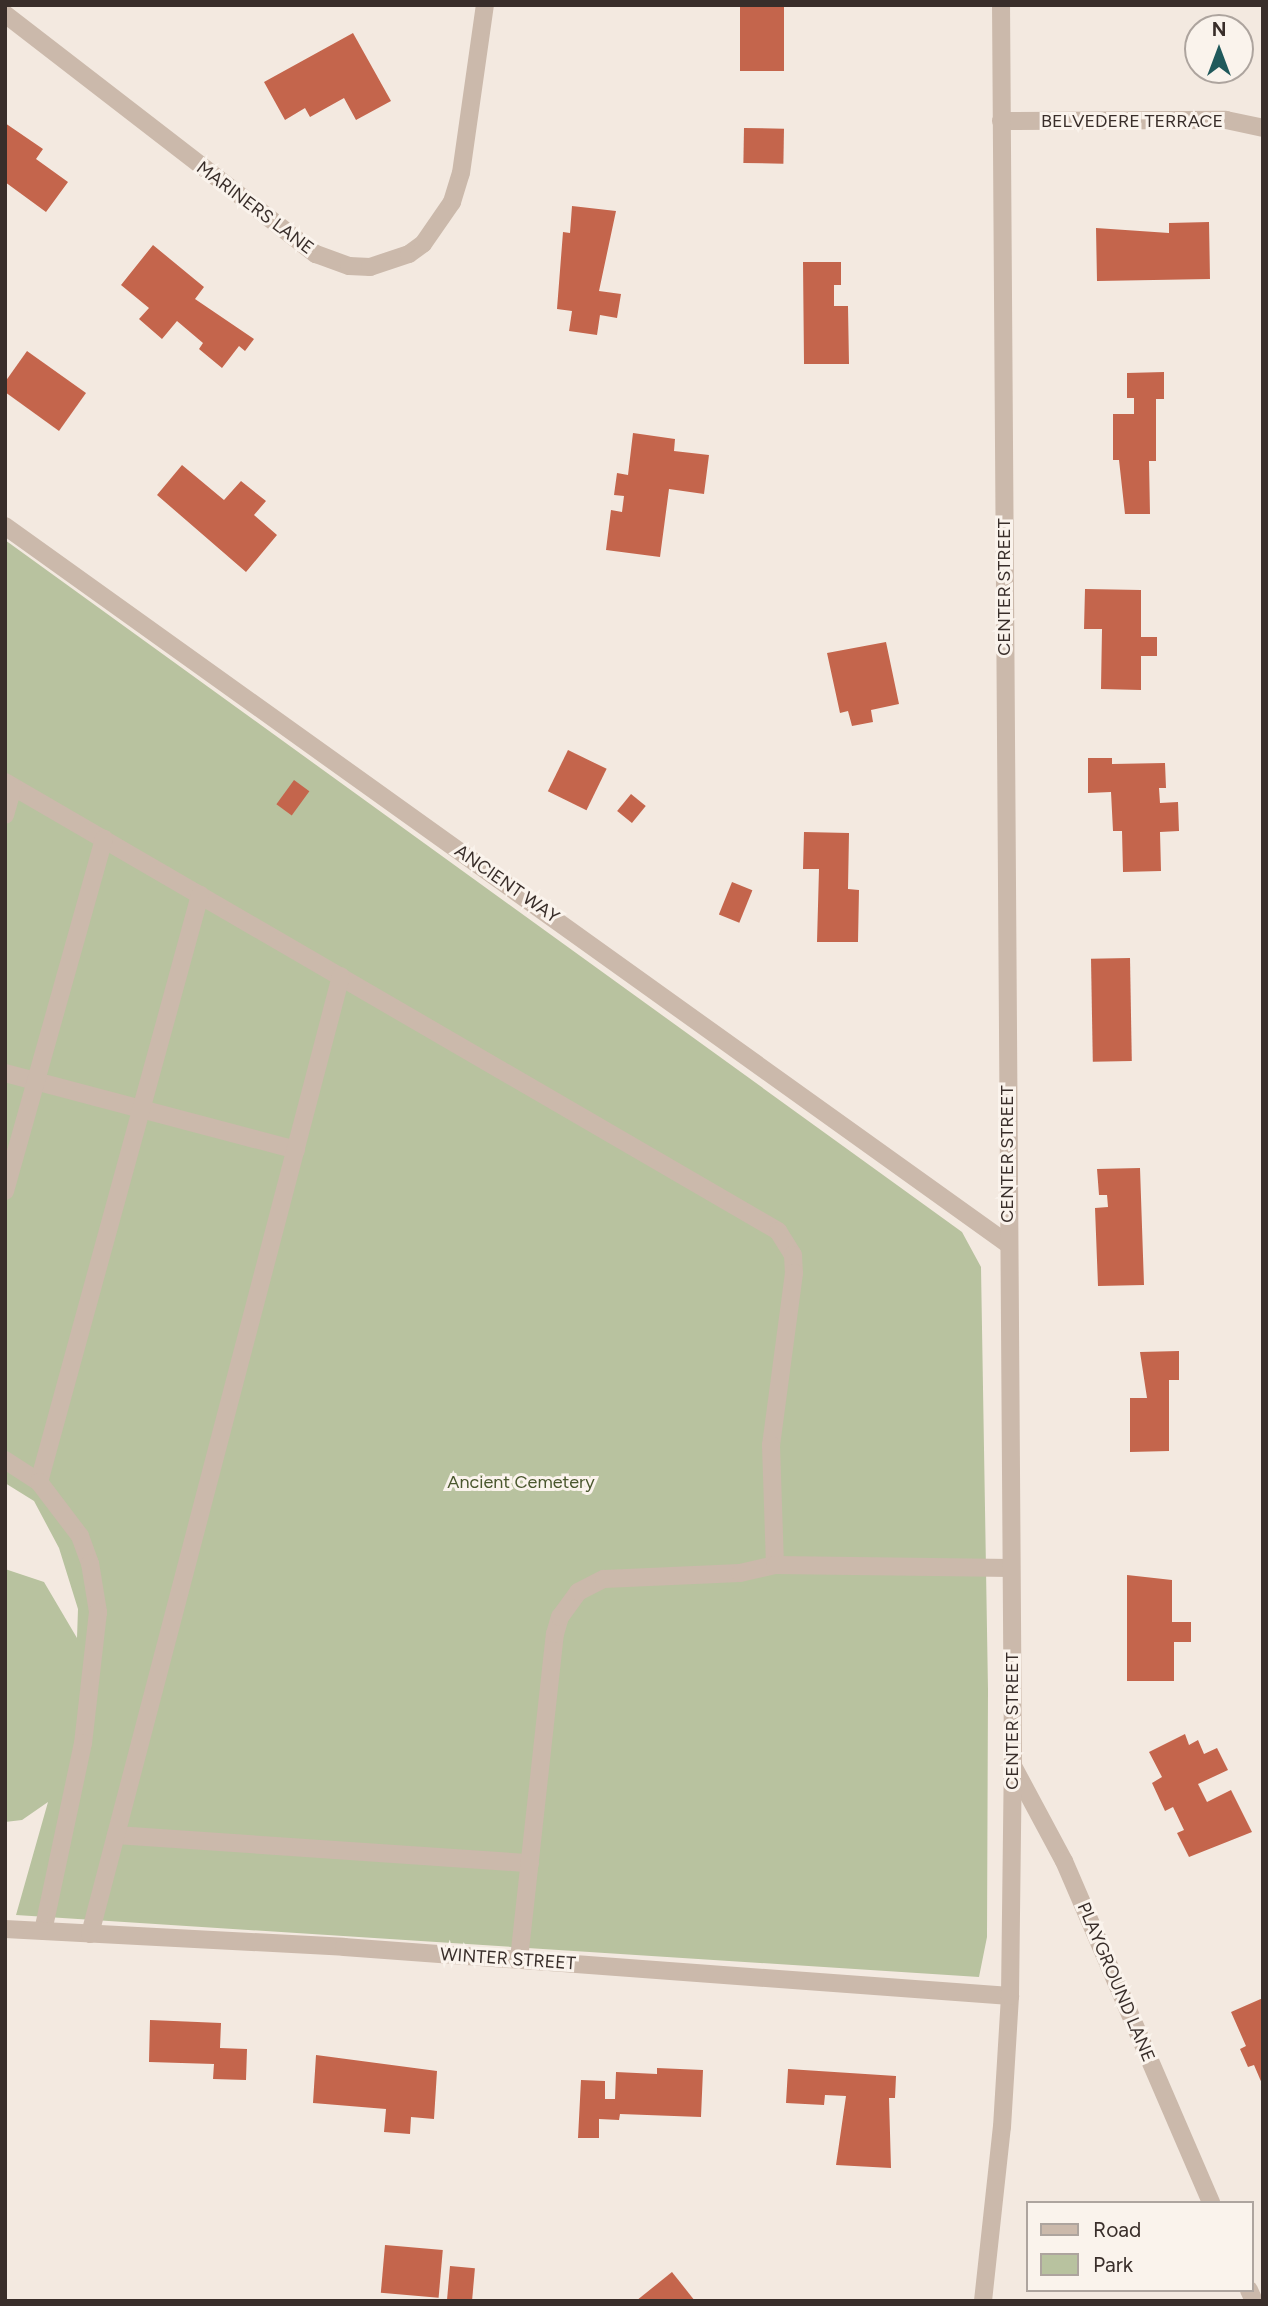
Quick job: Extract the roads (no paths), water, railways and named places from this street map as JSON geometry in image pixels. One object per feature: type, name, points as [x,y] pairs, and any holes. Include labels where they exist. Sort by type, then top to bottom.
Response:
[{"type":"street","name":"MARINERS LANE","points":[[5,14],[316,254],[349,266],[370,267],[409,254],[423,244],[452,202],[461,173],[485,5]]},
{"type":"street","name":"CENTER STREET","points":[[983,2301],[1002,2127],[1010,1996],[1013,1765],[1001,5]]},
{"type":"street","name":"BELVEDERE TERRACE","points":[[1001,121],[1226,120],[1263,128]]},
{"type":"street","name":"ANCIENT WAY","points":[[5,526],[1008,1244]]},
{"type":"street","points":[[5,814],[9,784],[778,1231],[788,1242],[794,1273],[771,1445],[775,1565]]},
{"type":"street","points":[[5,1191],[104,839]]},
{"type":"street","points":[[38,1482],[200,895]]},
{"type":"street","points":[[90,1934],[341,976]]},
{"type":"street","points":[[5,1073],[296,1150]]},
{"type":"street","points":[[5,1460],[38,1482],[80,1536],[90,1563],[98,1612],[83,1743],[43,1931]]},
{"type":"street","points":[[519,1959],[555,1634],[568,1604],[590,1584],[604,1579],[740,1573],[775,1565],[1011,1568]]},
{"type":"street","name":"PLAYGROUND LANE","points":[[1013,1765],[1064,1861],[1210,2201]]},
{"type":"street","points":[[116,1835],[530,1863]]},
{"type":"street","name":"WINTER STREET","points":[[5,1929],[519,1959],[1010,1996]]},
{"type":"park label","name":"Ancient Cemetery","points":[[521,1482]]}]
